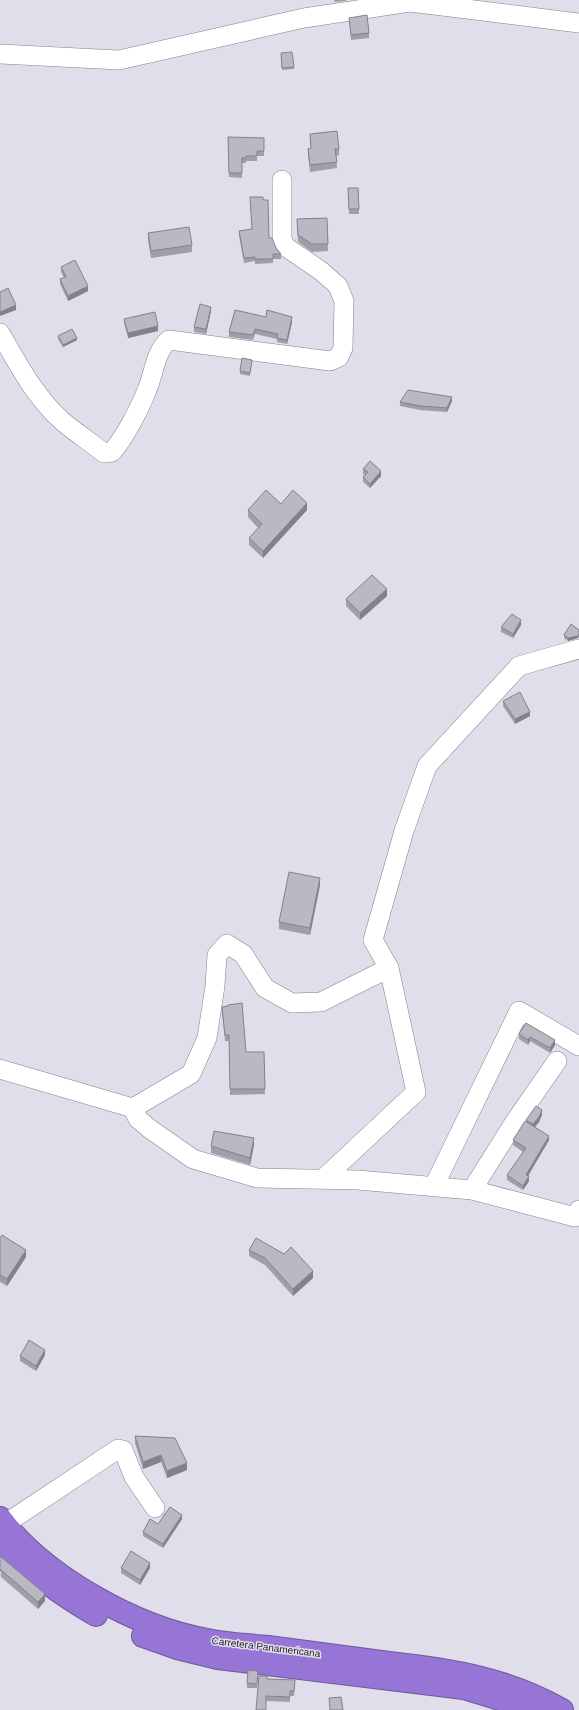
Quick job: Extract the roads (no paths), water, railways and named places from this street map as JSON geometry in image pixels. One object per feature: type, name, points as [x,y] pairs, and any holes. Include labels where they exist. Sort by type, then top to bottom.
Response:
[{"type":"highway","name":"Carretera Panamericana","points":[[2,1528],[39,1577],[66,1598],[99,1617],[136,1634],[177,1648],[218,1658],[464,1688],[527,1710]]},
{"type":"highway","name":"Carretera Panamericana","points":[[2,1528],[38,1558],[73,1584],[104,1603],[153,1625],[206,1640],[450,1670],[504,1684],[543,1699],[562,1710]]},
{"type":"street","points":[[0,54],[119,60],[304,18],[410,2],[579,23]]},
{"type":"street","points":[[0,333],[32,387],[61,420],[104,453],[112,452],[119,443],[147,390],[162,345],[169,340],[330,361],[339,357],[344,348],[344,301],[338,286],[321,271],[286,247],[282,240],[282,180]]},
{"type":"street","points":[[323,1179],[416,1092],[389,968],[373,940],[404,831],[427,766],[519,666],[579,649]]},
{"type":"street","points":[[0,1069],[133,1108],[191,1074],[207,1038],[215,986],[217,955],[226,944],[243,954],[265,988],[292,1003],[321,1002],[389,968]]},
{"type":"street","points":[[434,1186],[518,1011],[579,1046]]},
{"type":"street","points":[[472,1190],[514,1123],[556,1061]]},
{"type":"street","points":[[133,1108],[138,1118],[150,1129],[193,1159],[257,1178],[358,1180],[434,1186],[472,1190],[575,1216],[579,1210]]},
{"type":"street","points":[[2,1528],[118,1448],[123,1450],[134,1477],[155,1508]]}]
